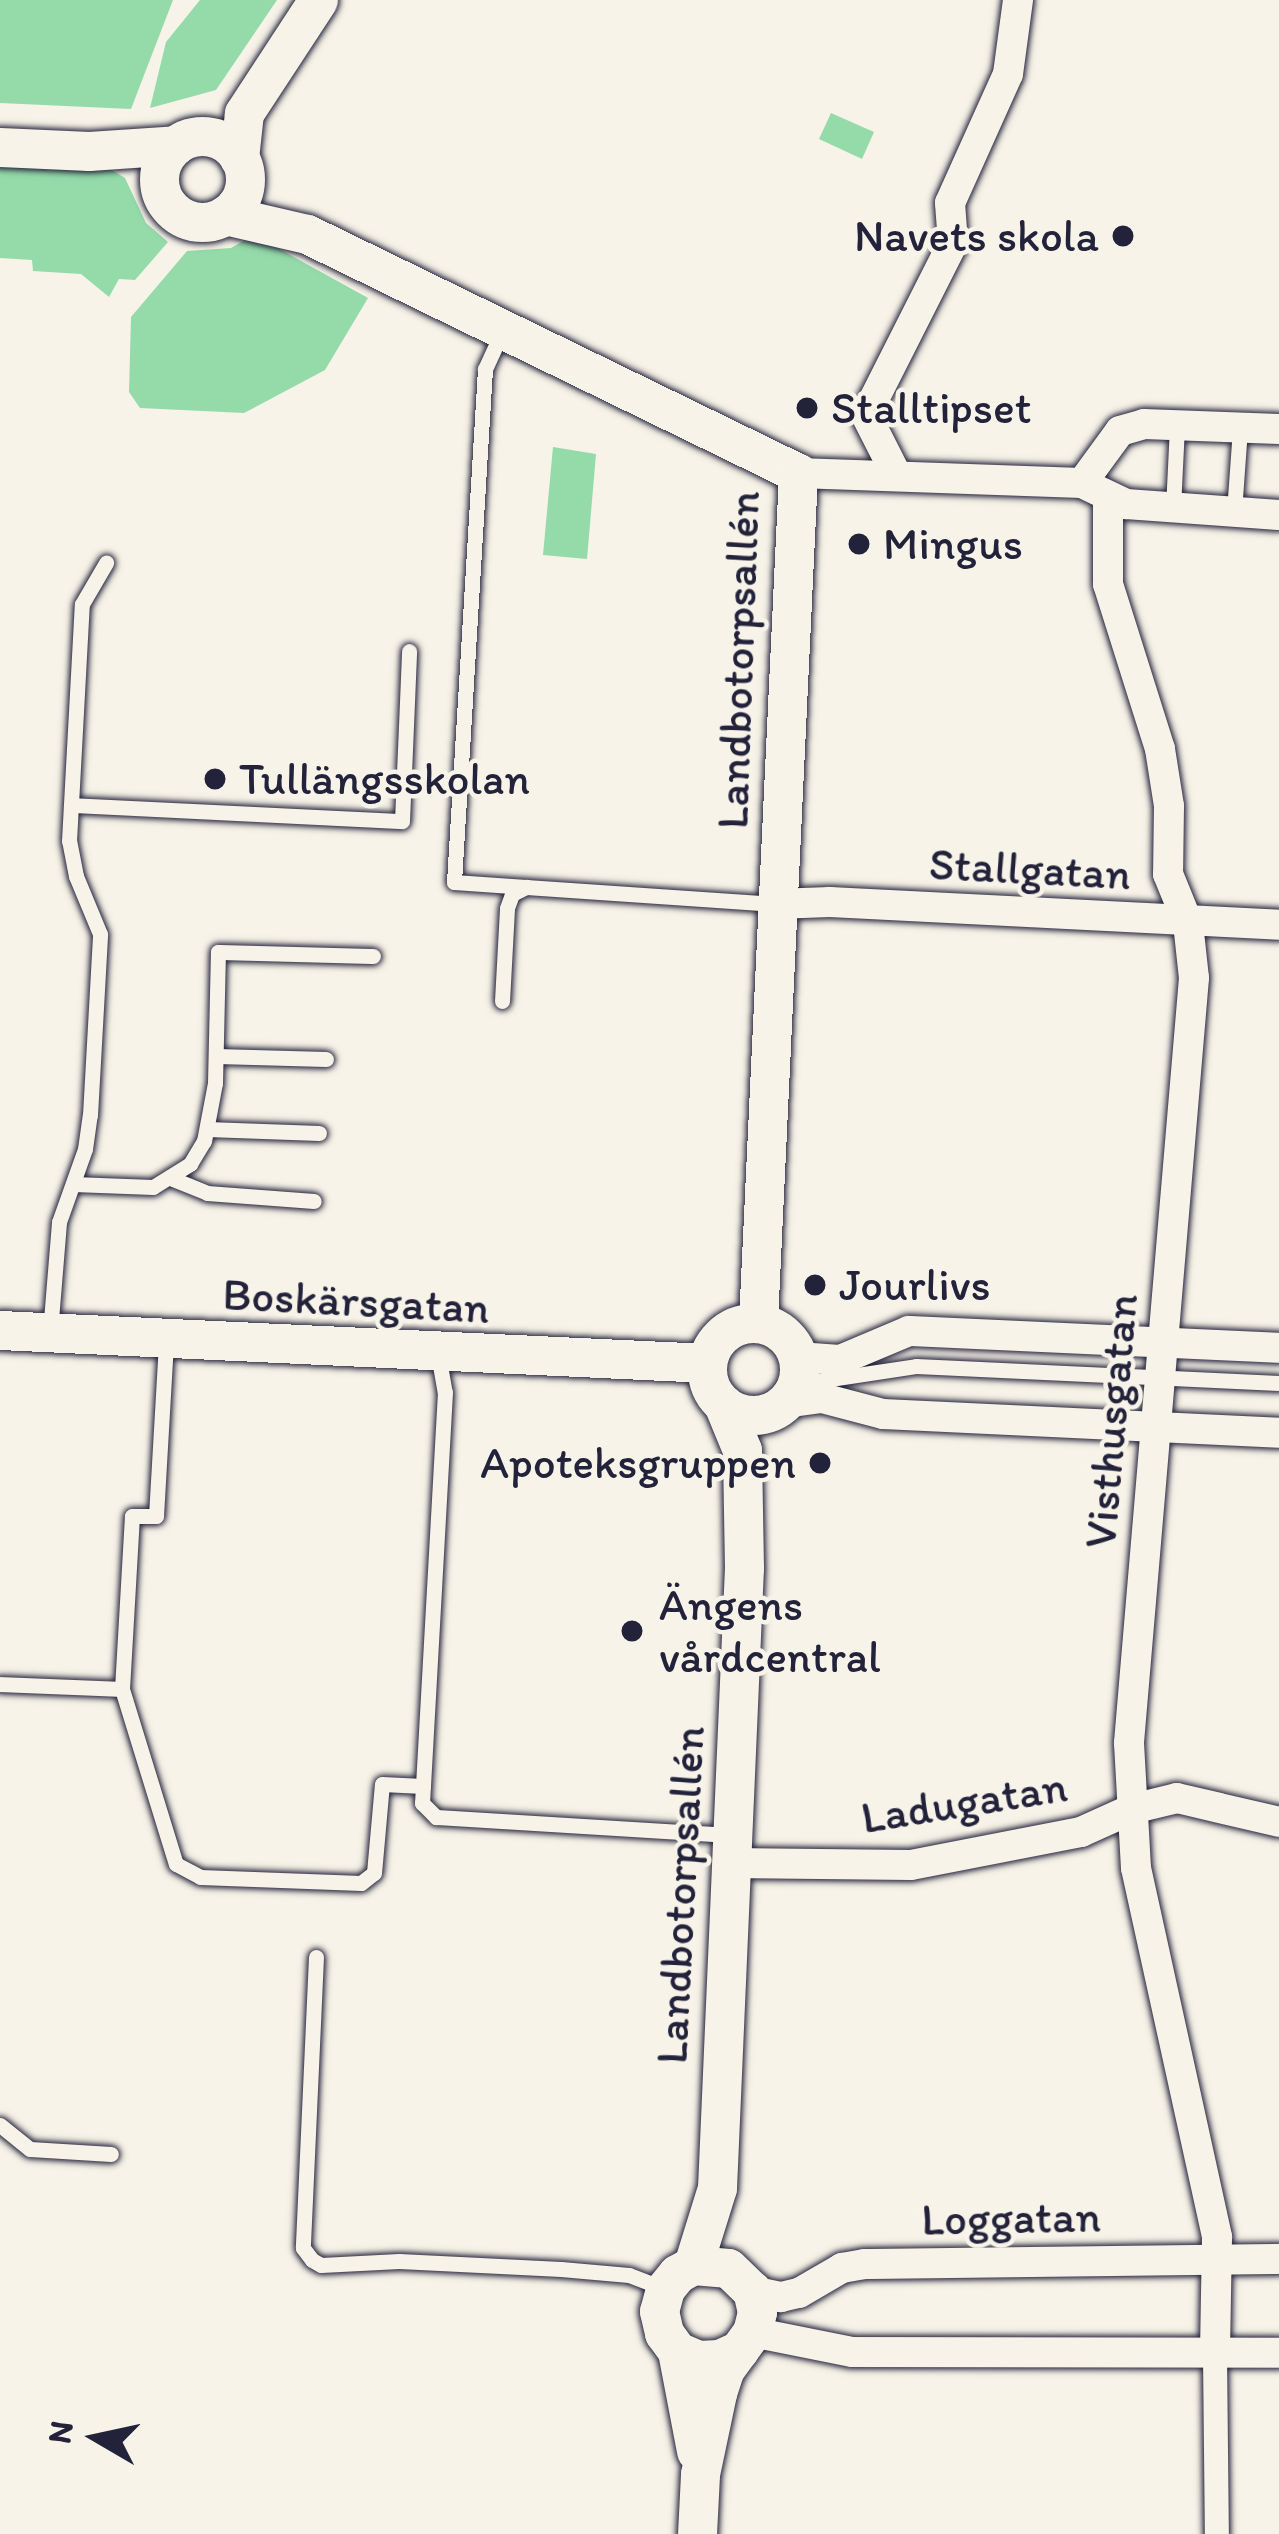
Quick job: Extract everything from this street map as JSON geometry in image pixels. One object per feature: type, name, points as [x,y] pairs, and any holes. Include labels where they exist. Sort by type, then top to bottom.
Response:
[{"type":"street","points":[[168,206],[159,176],[188,141],[244,113],[318,0]]},
{"type":"street","points":[[897,476],[866,415],[953,243],[950,203],[1009,74],[1018,0]]},
{"type":"street","points":[[89,151],[138,174],[168,206],[197,222],[225,215],[239,199],[244,113]]},
{"type":"street","points":[[0,146],[89,151],[188,141],[224,143],[242,168]]},
{"type":"street","name":"Landbotorpsallén","points":[[242,168],[307,233]]},
{"type":"street","name":"Landbotorpsallén","points":[[225,215],[307,233],[798,473],[758,1322]]},
{"type":"street","points":[[1095,492],[1120,431],[1144,424],[1279,429]]},
{"type":"street","points":[[798,473],[1095,492],[1173,508],[1279,515]]},
{"type":"street","name":"Visthusgatan","points":[[1095,492],[1108,584],[1160,749],[1168,806],[1168,874],[1188,923],[1192,1021],[1129,1743],[1136,1868],[1212,2204],[1218,2259],[1215,2355]]},
{"type":"street","name":"Stallgatan","points":[[775,904],[830,902],[1279,925]]},
{"type":"street","points":[[789,1388],[776,1328],[758,1322],[724,1333],[707,1363],[714,1393],[724,1404],[749,1415],[789,1388],[854,1365],[909,1330],[1279,1348]]},
{"type":"street","name":"Boskärsgatan","points":[[0,1330],[707,1363]]},
{"type":"street","points":[[789,1388],[883,1414],[1279,1433]]},
{"type":"street","name":"Landbotorpsallén","points":[[745,1534],[789,1388]]},
{"type":"street","name":"Landbotorpsallén","points":[[679,2277],[706,2239],[717,2188],[745,1534],[742,1450],[724,1404]]},
{"type":"street","name":"Ladugatan","points":[[730,1849],[910,1865],[1081,1832],[1132,1809],[1177,1798],[1279,1822]]},
{"type":"street","name":"Landbotorpsallén","points":[[717,2188],[747,2284]]},
{"type":"street","name":"Loggatan","points":[[747,2284],[781,2297],[842,2268],[865,2264],[1279,2259]]},
{"type":"street","points":[[698,2534],[700,2474],[717,2393],[757,2312],[747,2284],[712,2263],[679,2277],[659,2311],[664,2333],[677,2350],[700,2474]]},
{"type":"street","points":[[677,2350],[698,2360],[719,2359],[745,2341],[852,2352],[1279,2353]]},
{"type":"street","points":[[1215,2355],[1217,2534]]},
{"type":"lane","points":[[503,330],[485,369],[454,882],[775,904]]},
{"type":"lane","points":[[1173,508],[1177,425]]},
{"type":"lane","points":[[1234,512],[1240,428]]},
{"type":"lane","points":[[50,1335],[58,1222],[90,1115],[100,934],[70,858],[70,805],[82,604],[106,563]]},
{"type":"lane","points":[[70,805],[402,821],[409,651]]},
{"type":"lane","points":[[502,1001],[507,908],[512,894],[526,887]]},
{"type":"lane","points":[[73,1184],[153,1187],[173,1179],[190,1164],[207,1129],[216,1056],[218,952],[373,956]]},
{"type":"lane","points":[[216,1056],[326,1059]]},
{"type":"lane","points":[[207,1129],[319,1132]]},
{"type":"lane","points":[[173,1179],[208,1193],[314,1201]]},
{"type":"lane","points":[[166,1340],[156,1516],[132,1516],[122,1689],[176,1864],[200,1876],[361,1883],[374,1873],[382,1784],[423,1786]]},
{"type":"lane","points":[[438,1354],[445,1392],[422,1803],[436,1816],[730,1849]]},
{"type":"lane","points":[[854,1365],[1279,1383]]},
{"type":"lane","points":[[0,1684],[122,1689]]},
{"type":"lane","points":[[316,1957],[303,2248],[311,2260],[321,2265],[399,2260],[679,2277]]},
{"type":"lane","points":[[0,2125],[30,2149],[111,2154]]},
{"type":"green space","points":[[0,0],[173,0],[131,109],[0,103]]},
{"type":"green space","points":[[200,0],[277,0],[216,90],[150,108],[166,42]]},
{"type":"green space","points":[[831,113],[874,132],[862,159],[819,139]]},
{"type":"green space","points":[[0,159],[102,164],[125,178],[146,223],[168,242],[135,280],[119,279],[109,297],[81,274],[33,271],[32,260],[0,258]]},
{"type":"green space","points":[[254,235],[368,298],[325,370],[244,413],[140,408],[129,392],[131,317],[187,251],[231,248]]},
{"type":"green space","points":[[553,447],[596,454],[587,559],[543,555]]},
{"type":"place","name":"Navets skola","points":[[1123,236]]},
{"type":"place","name":"Stalltipset","points":[[807,408]]},
{"type":"place","name":"Mingus","points":[[859,544]]},
{"type":"place","name":"Tullängsskolan","points":[[215,779]]},
{"type":"place","name":"Jourlivs","points":[[815,1285]]},
{"type":"place","name":"Apoteksgruppen","points":[[820,1463]]},
{"type":"place","name":"Ängens vårdcentral","points":[[632,1631]]}]
